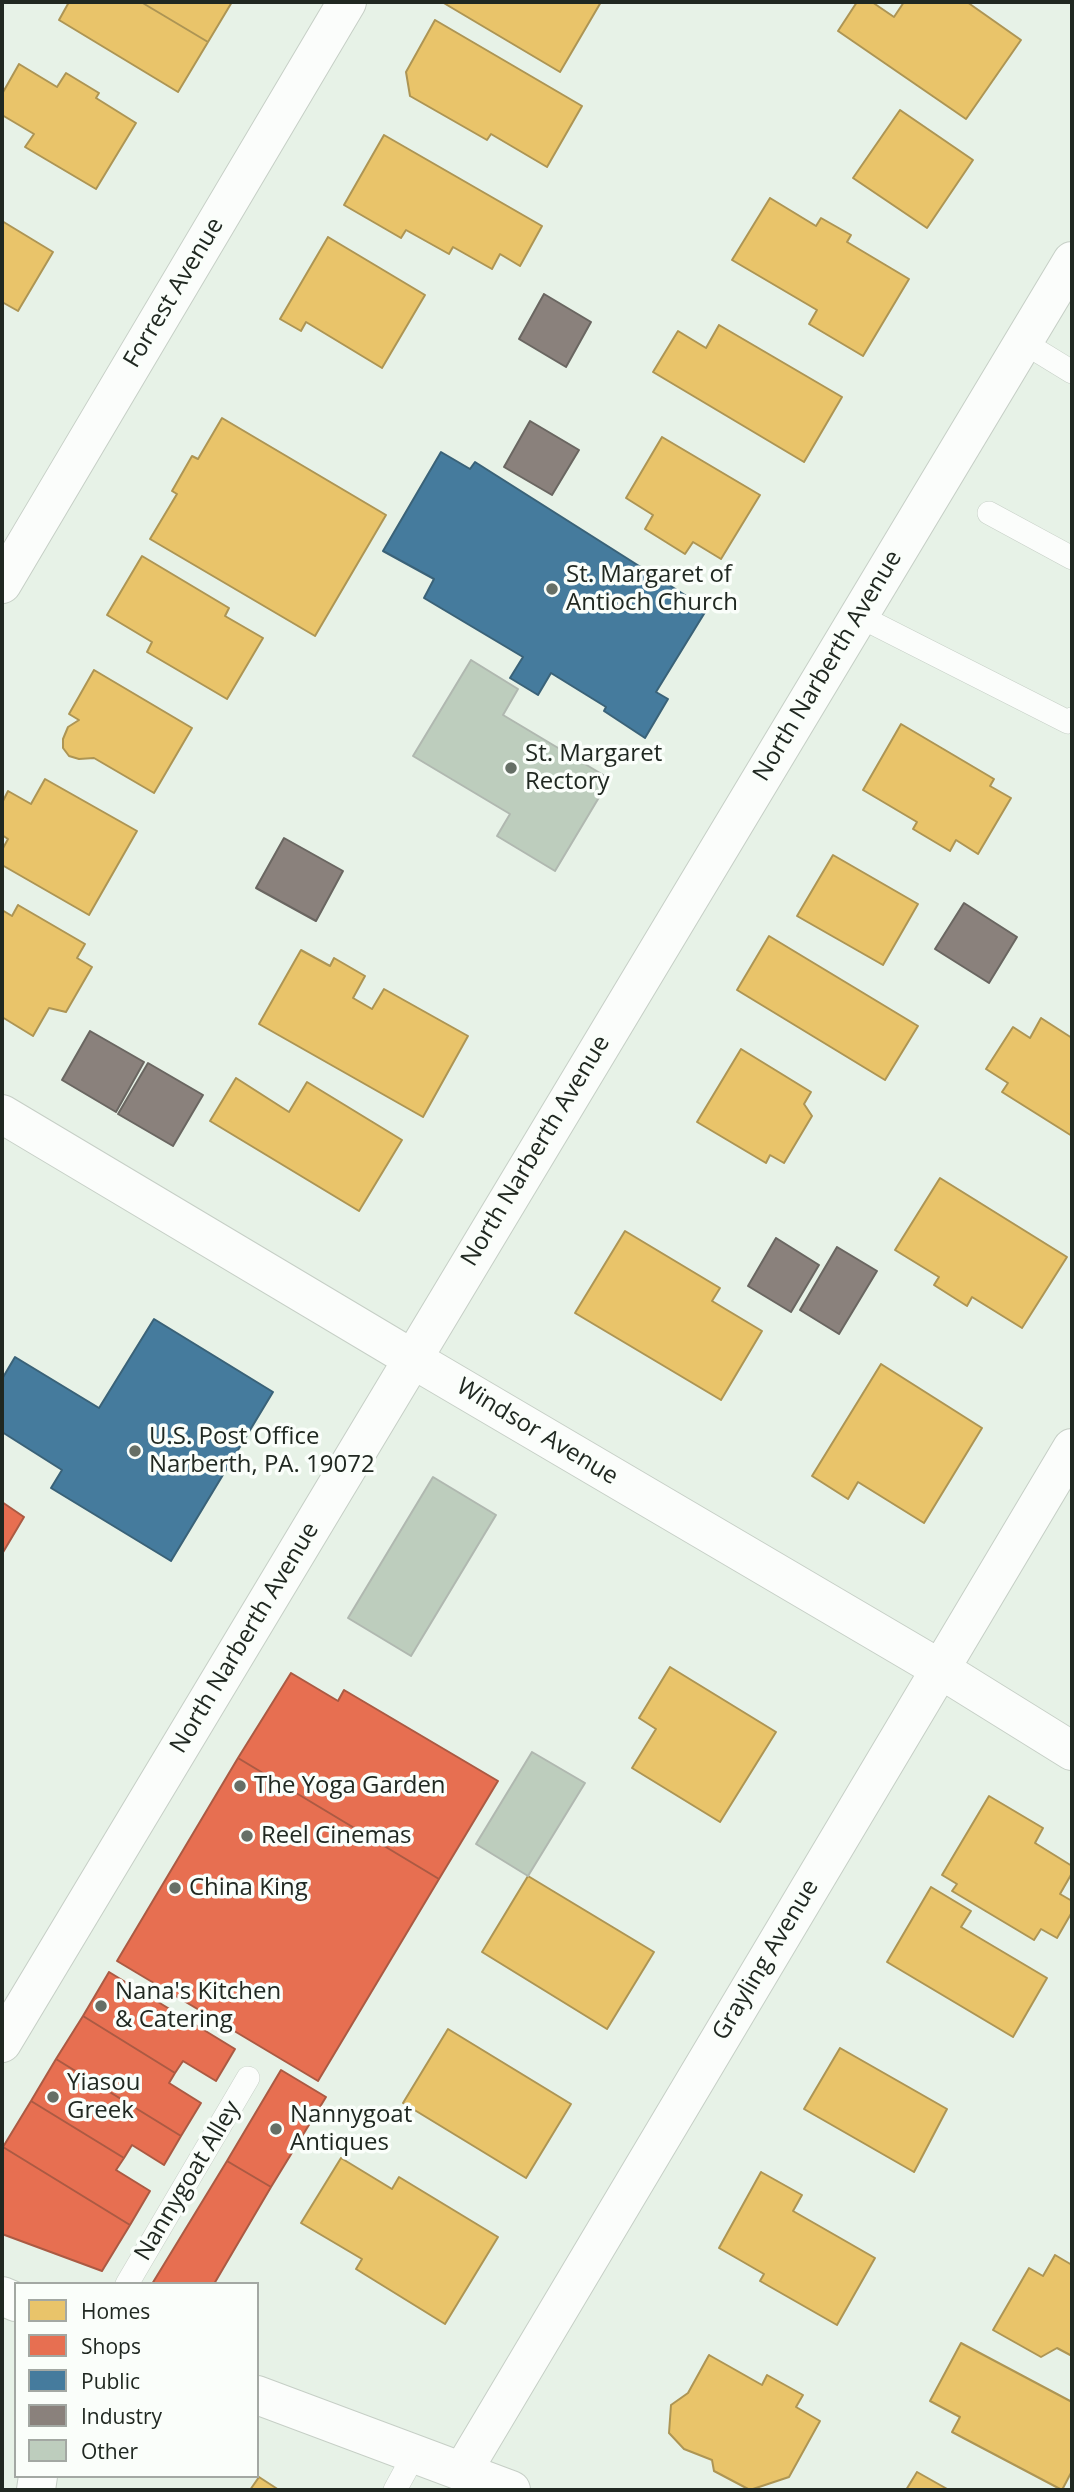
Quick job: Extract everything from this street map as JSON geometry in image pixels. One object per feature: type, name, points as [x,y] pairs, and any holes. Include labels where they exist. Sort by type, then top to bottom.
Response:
[{"type":"street","name":"Forrest Avenue","points":[[2,584],[347,2]]},
{"type":"street","name":"North Narberth Avenue","points":[[2,2043],[1072,261]]},
{"type":"street","name":"Windsor Avenue","points":[[2,1114],[940,1669],[1072,1751]]},
{"type":"street","name":"Grayling Avenue","points":[[462,2472],[1072,1448]]},
{"type":"street","points":[[259,2396],[511,2490]]},
{"type":"lane","points":[[1023,342],[1072,372]]},
{"type":"lane","points":[[989,513],[1072,558]]},
{"type":"lane","points":[[859,616],[1068,722],[1072,719]]},
{"type":"lane","name":"Nannygoat Alley","points":[[128,2282],[248,2078]]},
{"type":"lane","points":[[395,2490],[414,2455]]},
{"type":"building: Homes","points":[[69,2],[141,2],[208,42],[178,92],[59,20]]},
{"type":"building: Homes","points":[[141,2],[232,2],[208,42]]},
{"type":"building: Homes","points":[[442,2],[601,2],[560,72]]},
{"type":"building: Homes","points":[[857,2],[872,2],[894,17],[904,2],[967,2],[1021,40],[966,119],[838,31]]},
{"type":"building: Homes","points":[[435,20],[582,106],[547,167],[491,134],[487,140],[410,96],[406,72]]},
{"type":"building: Homes","points":[[19,64],[57,87],[66,73],[99,93],[96,98],[136,123],[96,189],[25,147],[34,134],[2,115],[2,94]]},
{"type":"building: Homes","points":[[900,110],[973,160],[927,228],[853,178]]},
{"type":"building: Homes","points":[[384,135],[542,226],[520,266],[500,254],[492,269],[453,247],[449,254],[406,230],[401,238],[344,205]]},
{"type":"building: Homes","points":[[770,198],[816,226],[821,218],[851,235],[847,242],[909,279],[863,356],[809,324],[817,310],[732,260]]},
{"type":"building: Homes","points":[[2,221],[53,252],[18,311],[2,302]]},
{"type":"building: Homes","points":[[328,237],[425,295],[382,368],[306,322],[301,331],[280,319]]},
{"type":"building: Homes","points":[[719,325],[842,397],[804,462],[653,372],[678,331],[706,348]]},
{"type":"building: Homes","points":[[222,418],[386,515],[315,636],[150,539],[177,494],[172,491],[192,456],[198,459]]},
{"type":"building: Homes","points":[[662,437],[760,495],[721,559],[693,542],[685,554],[645,529],[653,515],[626,498]]},
{"type":"building: Homes","points":[[142,556],[229,608],[225,616],[263,638],[227,699],[147,652],[152,642],[107,615]]},
{"type":"building: Homes","points":[[94,670],[192,728],[154,793],[94,758],[79,759],[69,756],[63,748],[68,727],[79,720],[69,714]]},
{"type":"building: Homes","points":[[901,724],[994,779],[990,786],[1011,798],[978,854],[956,840],[950,851],[913,829],[917,822],[863,790]]},
{"type":"building: Homes","points":[[45,779],[137,831],[89,915],[2,865],[2,850],[8,839],[2,835],[2,803],[8,791],[31,804]]},
{"type":"building: Homes","points":[[833,855],[918,904],[883,965],[797,916]]},
{"type":"building: Homes","points":[[18,905],[85,944],[77,958],[92,967],[66,1012],[49,1008],[33,1036],[2,1017],[2,910],[12,916]]},
{"type":"building: Homes","points":[[769,936],[918,1026],[885,1080],[737,990]]},
{"type":"building: Homes","points":[[301,950],[330,966],[334,958],[365,976],[353,998],[372,1009],[384,989],[468,1036],[423,1117],[259,1024]]},
{"type":"building: Homes","points":[[1041,1018],[1072,1038],[1072,1136],[1002,1092],[1008,1083],[986,1069],[1013,1027],[1030,1038]]},
{"type":"building: Homes","points":[[741,1049],[811,1092],[804,1104],[812,1116],[784,1163],[770,1155],[766,1163],[697,1122]]},
{"type":"building: Homes","points":[[236,1078],[289,1112],[307,1082],[402,1140],[359,1211],[210,1121]]},
{"type":"building: Homes","points":[[940,1178],[1067,1257],[1022,1328],[972,1297],[967,1306],[934,1285],[939,1277],[895,1250]]},
{"type":"building: Homes","points":[[625,1231],[720,1288],[712,1301],[762,1331],[721,1400],[575,1313]]},
{"type":"building: Homes","points":[[881,1364],[982,1428],[924,1523],[858,1482],[848,1499],[812,1476]]},
{"type":"building: Homes","points":[[670,1667],[776,1732],[720,1822],[632,1768],[656,1729],[639,1718]]},
{"type":"building: Homes","points":[[989,1796],[1043,1828],[1035,1843],[1072,1866],[1072,1873],[1060,1894],[1072,1901],[1072,1912],[1057,1938],[1041,1929],[1034,1940],[952,1891],[957,1884],[942,1875]]},
{"type":"building: Homes","points":[[528,1876],[654,1952],[607,2029],[482,1952]]},
{"type":"building: Homes","points":[[931,1887],[971,1911],[961,1927],[1047,1978],[1013,2037],[887,1962]]},
{"type":"building: Homes","points":[[448,2029],[571,2104],[526,2178],[403,2103]]},
{"type":"building: Homes","points":[[840,2048],[947,2109],[914,2172],[804,2109]]},
{"type":"building: Homes","points":[[341,2158],[392,2189],[399,2177],[498,2237],[445,2324],[356,2269],[362,2259],[301,2223]]},
{"type":"building: Homes","points":[[761,2172],[802,2195],[793,2211],[875,2258],[837,2325],[760,2281],[764,2274],[719,2248]]},
{"type":"building: Homes","points":[[1055,2255],[1072,2265],[1072,2356],[1057,2348],[1041,2357],[993,2330],[1029,2268],[1043,2276]]},
{"type":"building: Homes","points":[[961,2343],[1072,2402],[1072,2471],[1062,2490],[952,2432],[960,2417],[930,2401]]},
{"type":"building: Homes","points":[[709,2355],[762,2385],[767,2375],[803,2395],[796,2407],[820,2421],[789,2477],[750,2490],[714,2471],[712,2460],[684,2449],[669,2433],[671,2405],[688,2393]]},
{"type":"building: Homes","points":[[917,2472],[949,2490],[906,2490]]},
{"type":"building: Homes","points":[[259,2477],[279,2490],[250,2490]]},
{"type":"building: Shops","points":[[2,1502],[24,1517],[2,1554]]},
{"type":"building: Shops","points":[[291,1673],[338,1701],[344,1690],[498,1781],[439,1879],[238,1758]]},
{"type":"building: Shops","points":[[238,1758],[439,1879],[318,2081],[117,1961]]},
{"type":"building: Shops","points":[[109,1972],[235,2049],[216,2081],[183,2061],[175,2073],[83,2016]]},
{"type":"building: Shops","points":[[83,2016],[175,2073],[169,2083],[201,2103],[181,2136],[56,2059]]},
{"type":"building: Shops","points":[[56,2059],[181,2136],[164,2165],[132,2145],[124,2158],[31,2101]]},
{"type":"building: Shops","name":"Nannygoat Antiques","points":[[281,2070],[326,2097],[271,2187],[227,2161]]},
{"type":"building: Shops","points":[[31,2101],[124,2158],[116,2170],[150,2191],[130,2225],[3,2147]]},
{"type":"building: Shops","points":[[3,2147],[130,2225],[102,2271],[2,2234]]},
{"type":"building: Shops","points":[[227,2161],[271,2187],[215,2282],[153,2282]]},
{"type":"building: Public","name":"St. Margaret of Antioch Church","points":[[441,452],[470,469],[475,462],[707,609],[656,692],[668,699],[645,738],[604,711],[606,707],[551,673],[538,695],[510,678],[523,657],[424,598],[434,579],[383,551]]},
{"type":"building: Public","name":"U.S. Post Office Narberth, PA. 19072","points":[[154,1319],[273,1392],[171,1561],[51,1488],[62,1470],[2,1432],[2,1379],[15,1357],[99,1408]]},
{"type":"building: Industry","points":[[544,294],[591,322],[566,367],[519,339]]},
{"type":"building: Industry","points":[[530,421],[579,450],[552,495],[504,467]]},
{"type":"building: Industry","points":[[284,838],[343,871],[316,921],[256,888]]},
{"type":"building: Industry","points":[[964,903],[1017,937],[989,983],[935,949]]},
{"type":"building: Industry","points":[[90,1031],[144,1062],[116,1112],[62,1080]]},
{"type":"building: Industry","points":[[148,1063],[203,1095],[173,1146],[118,1114]]},
{"type":"building: Industry","points":[[776,1238],[819,1265],[791,1312],[748,1286]]},
{"type":"building: Industry","points":[[837,1247],[877,1271],[839,1334],[800,1310]]},
{"type":"building: Other","name":"St. Margaret Rectory","points":[[471,660],[518,689],[503,715],[610,779],[555,871],[497,836],[510,814],[413,756]]},
{"type":"building: Other","points":[[433,1477],[496,1515],[411,1656],[348,1618]]},
{"type":"building: Other","points":[[532,1752],[585,1783],[528,1876],[476,1844]]},
{"type":"place","name":"St. Margaret of Antioch Church","points":[[552,589]]},
{"type":"place","name":"St. Margaret Rectory","points":[[511,768]]},
{"type":"place","name":"U.S. Post Office Narberth, PA. 19072","points":[[135,1451]]},
{"type":"place","name":"The Yoga Garden","points":[[240,1786]]},
{"type":"place","name":"Reel Cinemas","points":[[247,1836]]},
{"type":"place","name":"China King","points":[[175,1888]]},
{"type":"place","name":"Nana's Kitchen & Catering","points":[[101,2006]]},
{"type":"place","name":"Yiasou Greek","points":[[53,2097]]},
{"type":"place","name":"Nannygoat Antiques","points":[[276,2129]]}]
